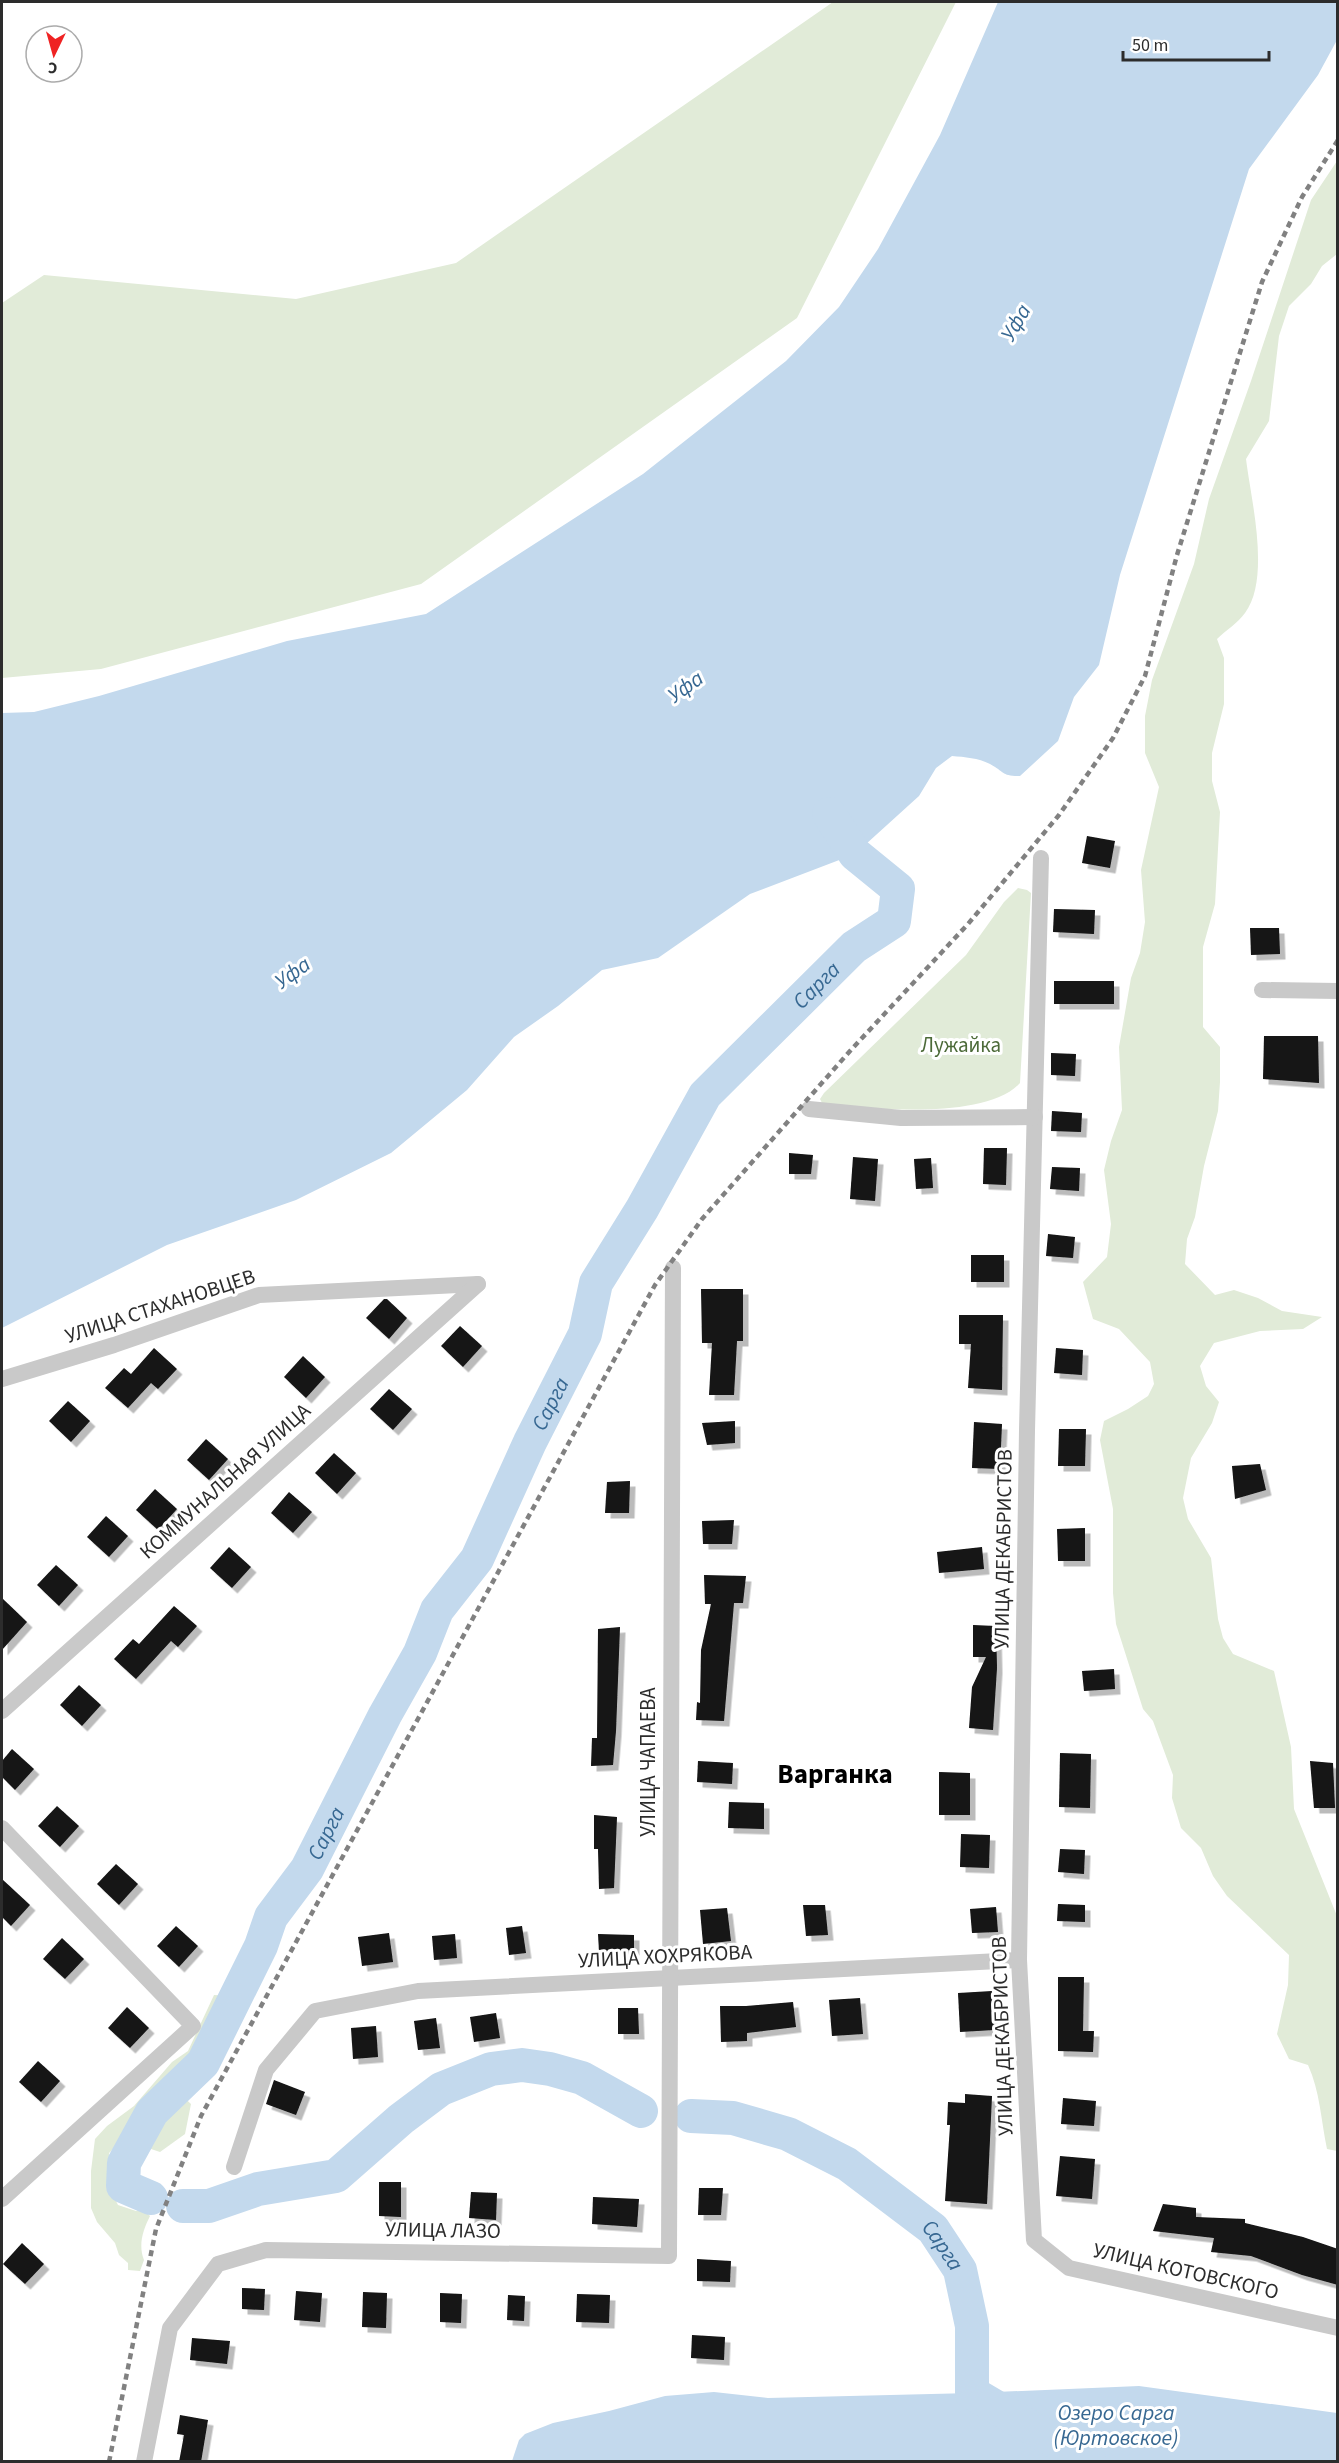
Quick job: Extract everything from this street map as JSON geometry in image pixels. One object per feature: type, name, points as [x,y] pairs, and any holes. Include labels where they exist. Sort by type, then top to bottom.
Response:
[{"type":"street","name":"УЛИЦА ДЕКАБРИСТОВ","points":[[1034,2240],[1019,1960],[1027,1430],[1041,858]]},
{"type":"street","points":[[1262,990],[1338,991]]},
{"type":"street","points":[[809,1108],[901,1118],[1035,1117]]},
{"type":"street","name":"УЛИЦА ЧАПАЕВА","points":[[669,2256],[673,1268]]},
{"type":"street","name":"УЛИЦА СТАХАНОВЦЕВ","points":[[2,1379],[114,1345],[259,1295],[478,1284]]},
{"type":"street","name":"КОММУНАЛЬНАЯ УЛИЦА","points":[[2,1711],[478,1284]]},
{"type":"street","points":[[2,1828],[193,2026],[2,2199]]},
{"type":"street","name":"УЛИЦА ХОХРЯКОВА","points":[[234,2167],[266,2070],[315,2011],[418,1991],[1019,1960]]},
{"type":"street","name":"УЛИЦА КОТОВСКОГО","points":[[1034,2240],[1069,2268],[1338,2328]]},
{"type":"street","name":"УЛИЦА ЛАЗО","points":[[144,2462],[170,2328],[218,2264],[266,2250],[669,2256]]},
{"type":"green space","points":[[833,2],[956,2],[797,318],[421,584],[101,669],[2,678],[2,303],[44,275],[296,299],[456,263]]},
{"type":"green space","points":[[1337,161],[1337,254],[1322,266],[1311,284],[1289,306],[1279,336],[1269,421],[1246,459],[1257,538],[1257,580],[1253,598],[1242,617],[1217,639],[1224,658],[1224,704],[1212,753],[1212,781],[1220,812],[1215,904],[1203,947],[1203,1027],[1220,1047],[1220,1082],[1218,1111],[1204,1166],[1195,1217],[1187,1239],[1185,1264],[1215,1295],[1234,1290],[1258,1298],[1282,1311],[1322,1317],[1303,1329],[1260,1331],[1214,1343],[1200,1366],[1206,1386],[1219,1402],[1212,1423],[1191,1458],[1183,1498],[1188,1519],[1211,1558],[1218,1619],[1223,1638],[1233,1654],[1274,1671],[1291,1747],[1294,1809],[1337,1916],[1337,2151],[1327,2149],[1318,2096],[1308,2065],[1289,2059],[1277,2034],[1288,1985],[1289,1955],[1227,1896],[1213,1876],[1201,1848],[1181,1828],[1172,1798],[1173,1775],[1153,1721],[1143,1709],[1116,1624],[1113,1593],[1113,1509],[1100,1440],[1104,1421],[1148,1396],[1154,1384],[1150,1362],[1119,1329],[1093,1319],[1083,1282],[1107,1257],[1111,1224],[1104,1170],[1122,1110],[1119,1047],[1131,978],[1140,953],[1145,922],[1141,870],[1159,787],[1145,753],[1145,716],[1152,680],[1194,564],[1209,499],[1311,200]]},
{"type":"green space","name":"Лужайка","points":[[1018,888],[1031,893],[1020,1083],[1004,1095],[982,1103],[955,1107],[897,1109],[823,1105],[820,1099],[824,1093],[966,955],[1004,902]]},
{"type":"green space","points":[[214,1995],[236,1996],[241,2007],[234,2015],[222,2020],[219,2033],[221,2040],[212,2057],[189,2068],[180,2078],[176,2090],[191,2104],[185,2134],[160,2152],[145,2147],[138,2152],[133,2174],[128,2181],[121,2172],[123,2147],[118,2144],[109,2153],[112,2193],[118,2205],[136,2211],[143,2209],[150,2216],[142,2238],[141,2249],[144,2260],[140,2271],[128,2270],[128,2263],[119,2255],[115,2243],[97,2222],[91,2208],[91,2171],[95,2139],[107,2126],[134,2106],[172,2062],[188,2051]]},
{"type":"water","name":"Уфа","points":[[998,2],[1337,2],[1337,40],[1318,75],[1249,169],[1120,575],[1099,665],[1074,697],[1058,741],[1020,776],[1006,774],[981,760],[952,756],[936,768],[919,796],[855,854],[750,894],[658,958],[602,970],[558,1006],[514,1037],[467,1090],[391,1153],[296,1200],[167,1245],[2,1328],[2,713],[34,712],[99,696],[287,641],[426,614],[643,474],[786,361],[839,307],[878,249],[940,135]]},
{"type":"water","name":"Озеро Сарга (Юртовское)","points":[[1139,2386],[1337,2413],[1337,2461],[512,2461],[519,2440],[525,2434],[553,2423],[665,2396],[714,2392],[768,2398]]},
{"type":"building","points":[[1087,836],[1115,841],[1110,868],[1082,863]]},
{"type":"building","points":[[1054,909],[1095,910],[1094,934],[1053,932]]},
{"type":"building","points":[[1250,928],[1279,928],[1280,954],[1251,955]]},
{"type":"building","points":[[1054,981],[1114,981],[1114,1004],[1054,1004]]},
{"type":"building","points":[[1264,1036],[1318,1036],[1319,1083],[1263,1079]]},
{"type":"building","points":[[1051,1053],[1076,1054],[1075,1076],[1051,1075]]},
{"type":"building","points":[[1052,1111],[1082,1113],[1081,1132],[1051,1131]]},
{"type":"building","points":[[984,1148],[1007,1148],[1006,1185],[983,1184]]},
{"type":"building","points":[[789,1153],[813,1155],[811,1174],[789,1174]]},
{"type":"building","points":[[853,1157],[878,1159],[875,1201],[850,1199]]},
{"type":"building","points":[[931,1158],[933,1188],[916,1189],[914,1159]]},
{"type":"building","points":[[1052,1167],[1080,1168],[1079,1191],[1050,1189]]},
{"type":"building","points":[[1048,1234],[1075,1237],[1073,1258],[1046,1256]]},
{"type":"building","points":[[971,1255],[1004,1255],[1004,1282],[971,1282]]},
{"type":"building","points":[[701,1289],[743,1289],[743,1341],[737,1341],[734,1395],[709,1395],[712,1343],[702,1343]]},
{"type":"building","points":[[384,1299],[387,1299],[407,1318],[389,1339],[366,1318]]},
{"type":"building","points":[[959,1315],[1003,1315],[1002,1390],[968,1388],[971,1344],[959,1344]]},
{"type":"building","points":[[460,1326],[482,1346],[463,1367],[441,1346]]},
{"type":"building","points":[[154,1348],[177,1369],[158,1389],[151,1383],[128,1408],[105,1388],[124,1368],[131,1374]]},
{"type":"building","points":[[1056,1348],[1083,1350],[1082,1375],[1054,1373]]},
{"type":"building","points":[[303,1356],[325,1377],[306,1398],[284,1377]]},
{"type":"building","points":[[389,1389],[412,1409],[393,1430],[370,1409]]},
{"type":"building","points":[[68,1401],[90,1421],[71,1442],[49,1421]]},
{"type":"building","points":[[735,1421],[735,1443],[707,1445],[702,1423]]},
{"type":"building","points":[[974,1422],[1002,1424],[1000,1469],[972,1468]]},
{"type":"building","points":[[1059,1429],[1086,1429],[1085,1466],[1058,1466]]},
{"type":"building","points":[[206,1439],[228,1459],[209,1480],[187,1460]]},
{"type":"building","points":[[334,1453],[356,1473],[337,1494],[315,1473]]},
{"type":"building","points":[[1260,1464],[1266,1490],[1235,1499],[1232,1466]]},
{"type":"building","points":[[630,1481],[629,1513],[605,1513],[607,1482]]},
{"type":"building","points":[[155,1489],[177,1509],[158,1530],[136,1510]]},
{"type":"building","points":[[289,1492],[312,1512],[293,1533],[271,1513]]},
{"type":"building","points":[[106,1516],[128,1536],[109,1557],[87,1537]]},
{"type":"building","points":[[734,1520],[732,1544],[703,1544],[702,1521]]},
{"type":"building","points":[[1085,1528],[1085,1561],[1058,1561],[1057,1529]]},
{"type":"building","points":[[229,1547],[251,1567],[232,1588],[210,1568]]},
{"type":"building","points":[[982,1547],[984,1569],[939,1573],[937,1552]]},
{"type":"building","points":[[56,1565],[78,1585],[59,1606],[37,1585]]},
{"type":"building","points":[[704,1575],[746,1576],[743,1603],[734,1603],[724,1721],[696,1720],[697,1702],[700,1703],[701,1650],[711,1604],[705,1604]]},
{"type":"building","points":[[2,1598],[27,1622],[2,1650]]},
{"type":"building","points":[[174,1606],[197,1626],[178,1647],[171,1641],[136,1679],[114,1659],[133,1639],[139,1644]]},
{"type":"building","points":[[973,1625],[996,1626],[997,1668],[993,1730],[969,1728],[972,1687],[986,1657],[973,1657]]},
{"type":"building","points":[[620,1627],[613,1765],[591,1766],[592,1738],[597,1738],[598,1629]]},
{"type":"building","points":[[1114,1669],[1115,1689],[1084,1691],[1082,1671]]},
{"type":"building","points":[[79,1685],[101,1705],[82,1726],[60,1705]]},
{"type":"building","points":[[12,1749],[34,1769],[15,1790],[2,1777],[2,1761]]},
{"type":"building","points":[[1060,1753],[1091,1754],[1090,1808],[1059,1807]]},
{"type":"building","points":[[698,1761],[733,1763],[732,1784],[697,1782]]},
{"type":"building","points":[[1310,1761],[1333,1763],[1335,1808],[1314,1808]]},
{"type":"building","points":[[939,1772],[970,1773],[970,1815],[939,1815]]},
{"type":"building","points":[[729,1802],[764,1803],[764,1829],[728,1828]]},
{"type":"building","points":[[57,1806],[79,1826],[60,1847],[38,1826]]},
{"type":"building","points":[[594,1815],[617,1817],[614,1888],[599,1889],[598,1849],[594,1849]]},
{"type":"building","points":[[961,1834],[990,1835],[989,1868],[960,1867]]},
{"type":"building","points":[[1060,1849],[1085,1850],[1084,1874],[1058,1872]]},
{"type":"building","points":[[116,1864],[138,1884],[119,1905],[97,1884]]},
{"type":"building","points":[[2,1879],[30,1905],[11,1926],[2,1917]]},
{"type":"building","points":[[1058,1904],[1085,1905],[1085,1922],[1057,1921]]},
{"type":"building","points":[[803,1905],[825,1905],[828,1935],[806,1936]]},
{"type":"building","points":[[996,1907],[998,1932],[972,1933],[970,1909]]},
{"type":"building","points":[[727,1908],[731,1941],[703,1944],[700,1910]]},
{"type":"building","points":[[176,1926],[198,1946],[179,1967],[157,1946]]},
{"type":"building","points":[[522,1926],[526,1953],[509,1955],[506,1928]]},
{"type":"building","points":[[389,1933],[393,1962],[362,1966],[358,1937]]},
{"type":"building","points":[[455,1934],[457,1958],[434,1960],[432,1936]]},
{"type":"building","points":[[598,1934],[634,1935],[634,1950],[599,1952]]},
{"type":"building","points":[[62,1938],[84,1959],[65,1979],[43,1959]]},
{"type":"building","points":[[1058,1977],[1084,1977],[1083,2031],[1094,2031],[1093,2052],[1058,2051]]},
{"type":"building","points":[[992,1991],[994,2030],[960,2032],[958,1993]]},
{"type":"building","points":[[860,1998],[863,2034],[832,2036],[829,2000]]},
{"type":"building","points":[[793,2002],[796,2027],[747,2033],[747,2041],[721,2042],[720,2006]]},
{"type":"building","points":[[127,2007],[149,2028],[130,2048],[108,2028]]},
{"type":"building","points":[[618,2008],[638,2008],[639,2034],[618,2034]]},
{"type":"building","points":[[496,2013],[500,2038],[474,2042],[470,2017]]},
{"type":"building","points":[[436,2018],[440,2048],[418,2050],[414,2021]]},
{"type":"building","points":[[376,2026],[378,2057],[353,2059],[351,2028]]},
{"type":"building","points":[[38,2061],[60,2081],[41,2102],[19,2082]]},
{"type":"building","points":[[274,2080],[305,2092],[296,2115],[266,2104]]},
{"type":"building","points":[[965,2094],[992,2096],[987,2204],[945,2201],[950,2125],[947,2125],[948,2102],[965,2103]]},
{"type":"building","points":[[1063,2098],[1096,2101],[1094,2126],[1061,2124]]},
{"type":"building","points":[[1060,2156],[1095,2159],[1092,2199],[1056,2196]]},
{"type":"building","points":[[379,2182],[401,2182],[401,2217],[379,2216]]},
{"type":"building","points":[[699,2188],[723,2188],[721,2215],[698,2215]]},
{"type":"building","points":[[471,2192],[497,2193],[496,2220],[469,2218]]},
{"type":"building","points":[[593,2197],[639,2199],[637,2227],[592,2224]]},
{"type":"building","points":[[1163,2204],[1196,2208],[1196,2217],[1245,2219],[1245,2223],[1303,2237],[1338,2249],[1338,2285],[1302,2275],[1251,2256],[1211,2252],[1214,2238],[1153,2231]]},
{"type":"building","points":[[22,2243],[44,2264],[25,2284],[3,2264]]},
{"type":"building","points":[[697,2259],[731,2261],[730,2282],[697,2281]]},
{"type":"building","points":[[242,2288],[265,2289],[264,2310],[242,2309]]},
{"type":"building","points":[[296,2291],[322,2293],[320,2322],[294,2320]]},
{"type":"building","points":[[363,2292],[387,2293],[386,2328],[362,2327]]},
{"type":"building","points":[[440,2293],[462,2294],[461,2323],[440,2322]]},
{"type":"building","points":[[577,2294],[610,2295],[609,2323],[576,2322]]},
{"type":"building","points":[[508,2295],[525,2296],[524,2321],[507,2320]]},
{"type":"building","points":[[692,2335],[725,2337],[724,2360],[691,2358]]},
{"type":"building","points":[[192,2338],[230,2341],[227,2364],[190,2360]]},
{"type":"building","points":[[180,2415],[208,2420],[201,2462],[179,2462],[184,2435],[177,2434]]},
{"type":"waterway","name":"Сарга","points":[[151,2198],[123,2186],[124,2163],[152,2112],[203,2063],[261,1946],[271,1917],[307,1869],[385,1715],[420,1653],[437,1610],[477,1559],[530,1442],[585,1334],[596,1283],[642,1209],[705,1095],[854,947],[894,921],[898,889],[855,854],[829,814]]},
{"type":"waterway","name":"Сарга","points":[[183,2206],[209,2206],[258,2189],[336,2176],[401,2119],[441,2089],[491,2069],[522,2065],[550,2069],[582,2078],[641,2111]]},
{"type":"waterway","name":"Сарга","points":[[691,2116],[733,2118],[788,2134],[847,2164],[933,2229],[960,2270],[972,2326],[972,2393],[1090,2462]]},
{"type":"railway","points":[[109,2462],[156,2229],[201,2116],[655,1285],[702,1219],[850,1051],[968,924],[1059,815],[1113,738],[1145,676],[1177,555],[1262,282],[1302,197],[1338,140]]},
{"type":"district","name":"Варганка","points":[[835,1774]]}]
